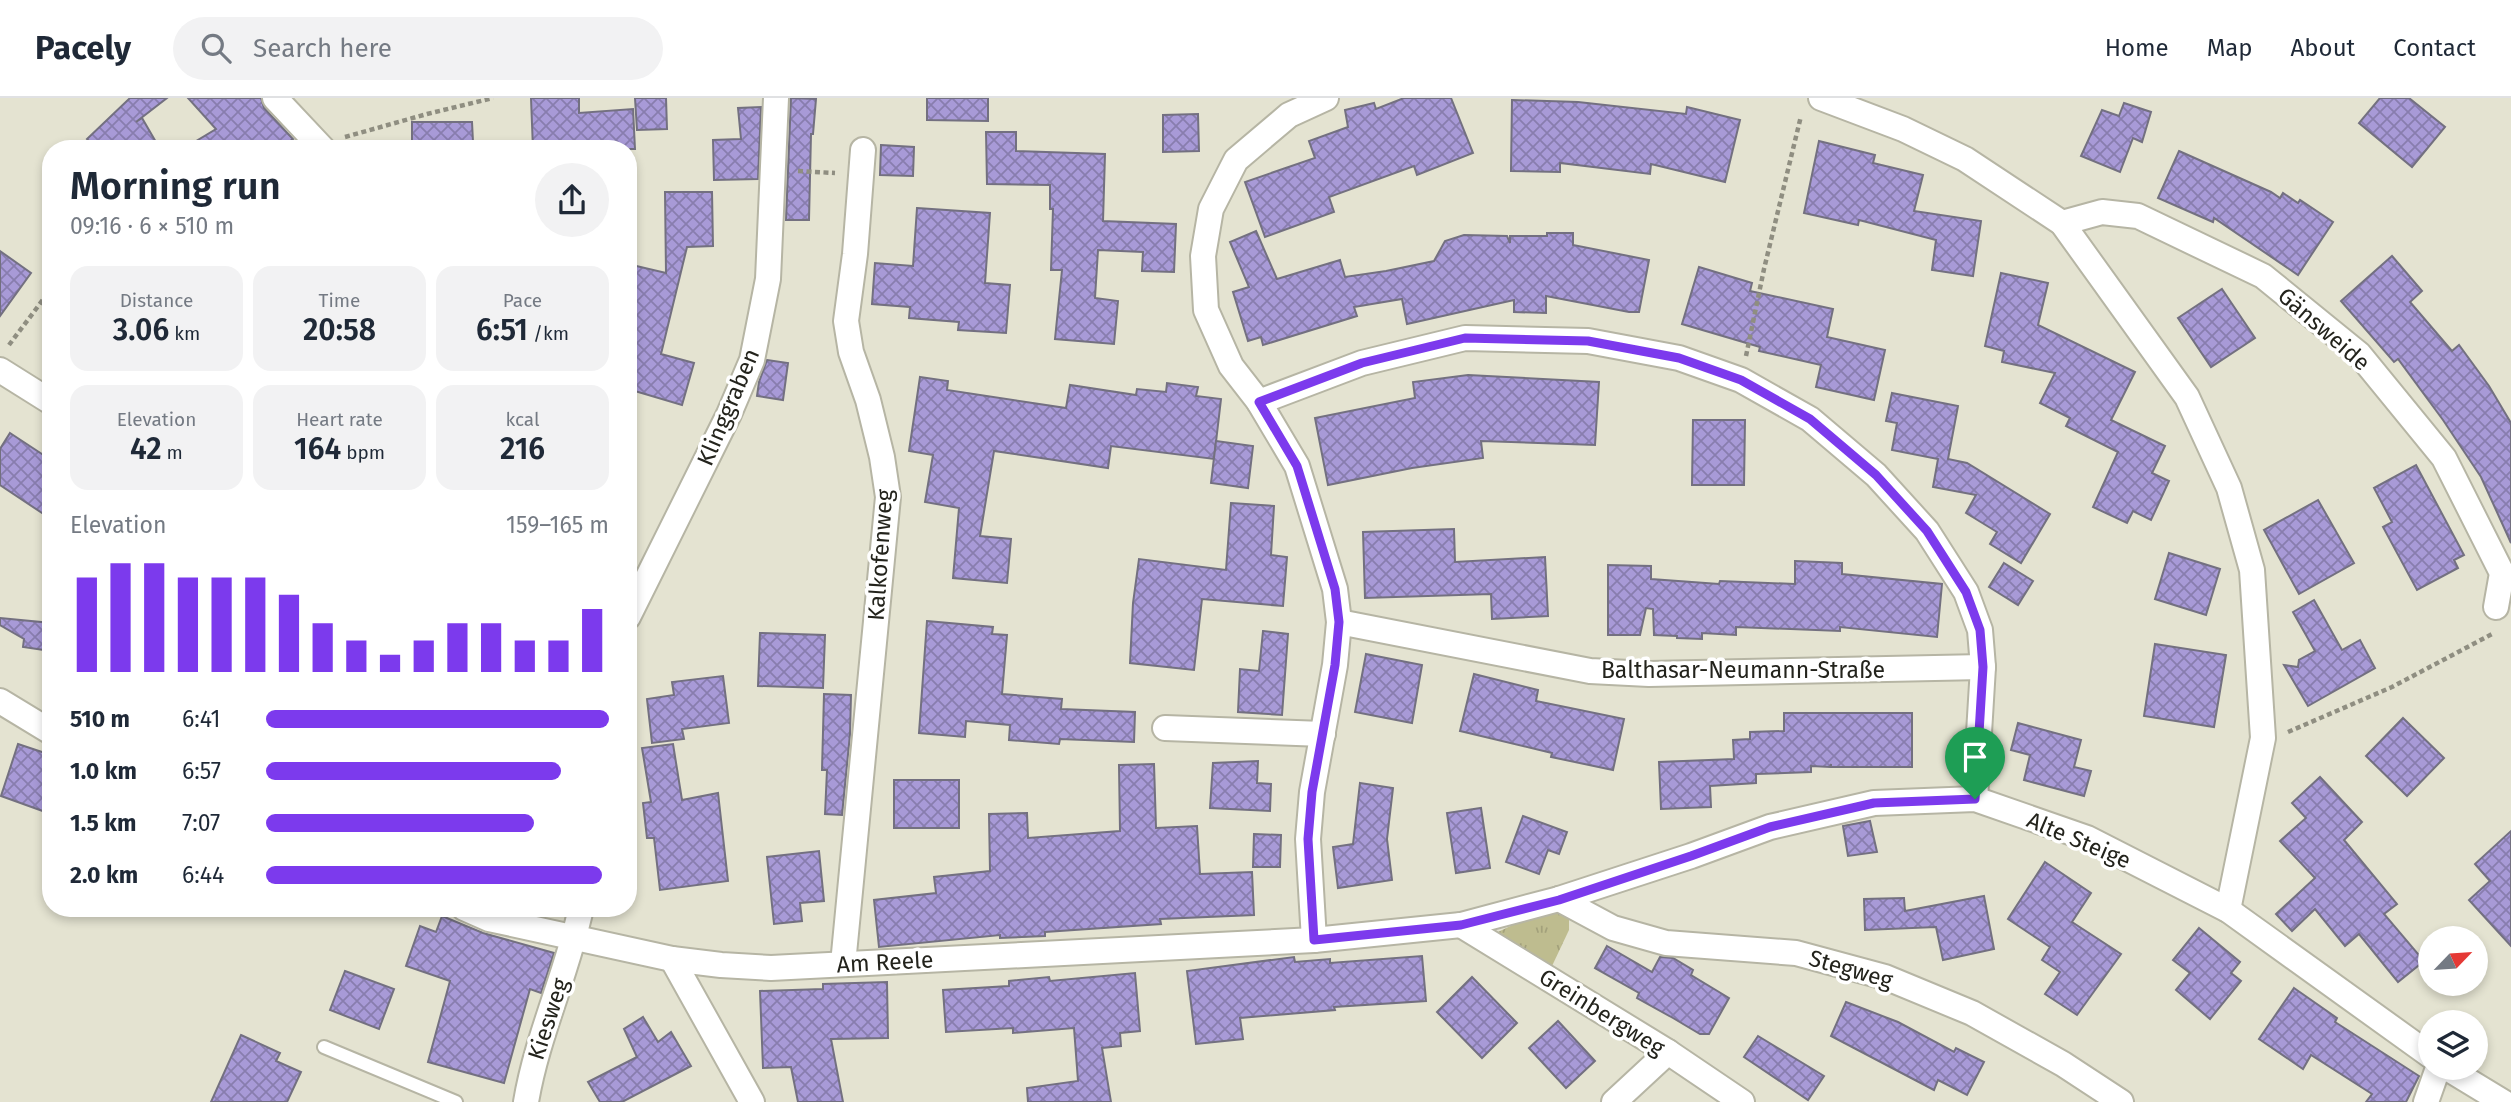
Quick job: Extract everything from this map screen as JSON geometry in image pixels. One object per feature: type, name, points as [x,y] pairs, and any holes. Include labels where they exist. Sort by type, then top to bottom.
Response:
[{"type":"street","points":[[275,98],[311,140]]},
{"type":"street","name":"Klinggraben","points":[[637,599],[729,414],[752,360],[768,279],[776,98]]},
{"type":"street","points":[[1314,940],[1308,839],[1312,792],[1335,665],[1339,622],[1335,589],[1297,466],[1259,402],[1231,366],[1206,310],[1203,256],[1211,209],[1236,160],[1289,115],[1326,98]]},
{"type":"street","points":[[1821,98],[1903,129],[1965,159],[2062,223],[2187,397],[2229,488],[2252,570],[2263,738],[2228,910]]},
{"type":"street","name":"Kalkofenweg","points":[[843,964],[888,497],[882,457],[868,400],[851,352],[845,321],[855,254],[862,162]]},
{"type":"street","name":"Gänsweide","points":[[2062,223],[2102,212],[2138,216],[2263,276],[2359,354],[2444,457],[2502,573],[2497,607]]},
{"type":"street","points":[[1259,402],[1362,363],[1465,338],[1588,341],[1679,358],[1741,380],[1810,419],[1876,475],[1927,531],[1966,592],[1980,630],[1983,667],[1975,799]]},
{"type":"street","points":[[0,370],[42,396]]},
{"type":"street","name":"Balthasar-Neumann-Straße","points":[[1339,622],[1590,671],[1649,674],[1983,667]]},
{"type":"street","points":[[0,701],[42,727]]},
{"type":"street","points":[[1165,727],[1323,734]]},
{"type":"street","name":"Alte Steige","points":[[1314,940],[1461,925],[1559,900],[1770,827],[1874,803],[1975,799],[2087,838],[2228,910],[2418,1047]]},
{"type":"street","name":"Stegweg","points":[[1559,900],[1613,928],[1666,943],[1796,953],[1885,976],[1972,1013],[2063,1064],[2121,1102]]},
{"type":"street","name":"Am Reele","points":[[484,917],[672,959],[771,968],[1314,940]]},
{"type":"street","points":[[575,937],[578,917]]},
{"type":"street","points":[[575,937],[589,917]]},
{"type":"street","name":"Greinbergweg","points":[[1461,925],[1668,1052],[1742,1102]]},
{"type":"street","name":"Kiesweg","points":[[526,1102],[531,1071],[575,937]]},
{"type":"street","points":[[672,959],[752,1102]]},
{"type":"street","points":[[1614,1102],[1668,1052]]},
{"type":"street","points":[[2426,1102],[2434,1080]]},
{"type":"street","points":[[2467,1080],[2503,1102]]},
{"type":"lane","points":[[324,1047],[456,1102]]},
{"type":"path","points":[[343,140],[415,117],[493,98]]},
{"type":"path","points":[[1741,380],[1798,125]]},
{"type":"path","points":[[773,171],[862,162]]},
{"type":"path","points":[[8,346],[42,301]]},
{"type":"path","points":[[2288,732],[2392,687],[2486,637]]},
{"type":"green space","points":[[1548,908],[1569,915],[1569,930],[1552,966],[1498,932]]},
{"type":"building","points":[[130,98],[167,98],[136,122],[142,118],[155,140],[87,139]]},
{"type":"building","points":[[188,98],[261,98],[264,108],[293,139],[198,140],[216,129]]},
{"type":"building","points":[[531,98],[579,98],[579,113],[633,109],[635,140],[533,140]]},
{"type":"building","points":[[635,98],[666,98],[667,129],[637,130]]},
{"type":"building","points":[[791,98],[816,99],[811,134],[809,220],[786,220]]},
{"type":"building","points":[[927,98],[988,98],[988,121],[927,120]]},
{"type":"building","points":[[1404,98],[1451,98],[1473,153],[1417,175],[1414,166],[1329,197],[1334,212],[1265,237],[1245,182],[1315,158],[1309,141],[1348,127],[1345,110],[1374,103],[1376,109]]},
{"type":"building","points":[[2380,98],[2409,98],[2445,127],[2412,167],[2359,123]]},
{"type":"building","points":[[1512,100],[1578,102],[1686,114],[1687,107],[1740,120],[1725,182],[1651,164],[1650,174],[1560,163],[1560,172],[1511,171]]},
{"type":"building","points":[[2124,103],[2151,112],[2142,142],[2133,138],[2120,172],[2081,156],[2102,110],[2119,116]]},
{"type":"building","points":[[761,107],[758,179],[714,180],[713,140],[741,139],[738,108]]},
{"type":"building","points":[[1198,114],[1199,151],[1163,152],[1163,115]]},
{"type":"building","points":[[412,122],[472,122],[473,140],[412,140]]},
{"type":"building","points":[[986,132],[1016,132],[1016,151],[1105,154],[1103,221],[1176,224],[1174,272],[1142,271],[1143,252],[1098,250],[1095,298],[1118,301],[1114,344],[1055,339],[1062,270],[1051,270],[1053,209],[1050,209],[1050,185],[987,184]]},
{"type":"building","points":[[1819,141],[1875,155],[1873,163],[1923,175],[1914,211],[1981,221],[1973,276],[1932,270],[1936,240],[1859,220],[1858,225],[1804,213]]},
{"type":"building","points":[[881,145],[914,147],[913,176],[880,175]]},
{"type":"building","points":[[2179,151],[2280,198],[2283,193],[2298,203],[2300,200],[2333,222],[2298,275],[2214,218],[2213,222],[2158,198]]},
{"type":"building","points":[[665,192],[712,192],[713,246],[687,247],[661,354],[694,363],[682,405],[637,392],[637,266],[666,273]]},
{"type":"building","points":[[917,208],[990,213],[985,283],[1010,285],[1006,333],[958,330],[959,322],[909,318],[910,307],[872,304],[875,263],[913,266]]},
{"type":"building","points":[[1256,231],[1277,279],[1340,260],[1345,277],[1434,261],[1445,241],[1464,235],[1507,236],[1510,243],[1510,236],[1573,233],[1573,245],[1649,260],[1639,312],[1546,296],[1546,313],[1514,312],[1514,300],[1407,324],[1402,299],[1354,307],[1357,316],[1263,345],[1261,337],[1248,341],[1233,292],[1249,287],[1230,242]]},
{"type":"building","points":[[0,251],[31,273],[0,316]]},
{"type":"building","points":[[2392,256],[2422,291],[2410,302],[2452,351],[2459,345],[2489,386],[2511,423],[2511,543],[2481,477],[2443,420],[2398,359],[2394,362],[2341,301]]},
{"type":"building","points":[[1699,267],[1752,283],[1750,291],[1833,309],[1827,337],[1885,350],[1874,400],[1816,387],[1821,365],[1759,351],[1760,347],[1682,324]]},
{"type":"building","points":[[2001,273],[2048,283],[2038,325],[2135,372],[2111,420],[2165,446],[2152,473],[2169,481],[2151,520],[2133,511],[2127,523],[2093,507],[2118,452],[2066,426],[2070,418],[2040,403],[2055,373],[2002,362],[2004,351],[1985,346]]},
{"type":"building","points":[[2222,289],[2255,338],[2211,367],[2178,318]]},
{"type":"building","points":[[767,360],[788,363],[783,400],[757,396]]},
{"type":"building","points":[[1468,375],[1599,382],[1595,445],[1481,441],[1483,458],[1412,468],[1328,485],[1315,418],[1415,398],[1413,382]]},
{"type":"building","points":[[920,377],[948,381],[947,390],[1066,408],[1070,385],[1136,395],[1137,389],[1166,392],[1167,383],[1198,387],[1196,396],[1221,399],[1214,459],[1111,446],[1108,468],[994,451],[980,536],[1011,539],[1007,583],[953,578],[959,508],[925,502],[933,455],[909,451]]},
{"type":"building","points":[[1892,393],[1958,406],[1948,459],[1967,463],[2050,514],[2021,563],[1990,544],[1997,532],[1966,513],[1976,495],[1933,487],[1938,459],[1892,450],[1897,423],[1886,421]]},
{"type":"building","points":[[1693,420],[1745,420],[1744,485],[1692,485]]},
{"type":"building","points":[[10,433],[42,454],[42,513],[0,485],[0,449]]},
{"type":"building","points":[[1216,441],[1253,446],[1248,488],[1211,483]]},
{"type":"building","points":[[2416,465],[2464,555],[2454,560],[2458,568],[2417,590],[2383,527],[2392,522],[2374,488]]},
{"type":"building","points":[[2318,500],[2354,563],[2299,594],[2264,530]]},
{"type":"building","points":[[1231,503],[1274,506],[1271,555],[1287,557],[1283,606],[1202,599],[1194,670],[1130,663],[1133,603],[1139,559],[1226,570]]},
{"type":"building","points":[[1454,529],[1455,562],[1545,557],[1548,616],[1492,619],[1491,594],[1365,598],[1363,532]]},
{"type":"building","points":[[2169,553],[2220,569],[2206,615],[2155,599]]},
{"type":"building","points":[[1795,561],[1842,563],[1842,574],[1942,584],[1937,637],[1840,627],[1840,631],[1736,627],[1736,635],[1702,633],[1702,639],[1677,638],[1654,635],[1653,609],[1646,608],[1640,635],[1608,635],[1608,565],[1651,566],[1651,579],[1719,584],[1720,581],[1795,584]]},
{"type":"building","points":[[2004,563],[2033,581],[2018,605],[1989,587]]},
{"type":"building","points":[[2314,600],[2342,650],[2360,640],[2375,668],[2308,706],[2284,665],[2298,667],[2299,660],[2315,651],[2293,612]]},
{"type":"building","points":[[0,618],[42,622],[42,650],[23,647],[24,639],[0,625]]},
{"type":"building","points":[[927,621],[993,627],[992,634],[1007,635],[1002,694],[1062,699],[1061,709],[1135,712],[1134,742],[1060,739],[1059,744],[1009,740],[1010,725],[966,721],[965,737],[919,733]]},
{"type":"building","points":[[1263,631],[1288,634],[1282,715],[1238,712],[1240,669],[1259,671]]},
{"type":"building","points":[[760,633],[825,635],[823,688],[758,686]]},
{"type":"building","points":[[2155,644],[2226,655],[2214,727],[2144,716]]},
{"type":"building","points":[[1366,654],[1422,665],[1412,723],[1355,712]]},
{"type":"building","points":[[1474,674],[1538,690],[1536,701],[1624,719],[1613,770],[1551,757],[1552,753],[1460,731]]},
{"type":"building","points":[[723,676],[729,723],[682,729],[684,739],[652,743],[647,699],[674,695],[672,682]]},
{"type":"building","points":[[824,694],[851,695],[842,815],[825,814],[827,770],[822,770]]},
{"type":"building","points":[[1784,713],[1912,713],[1912,767],[1831,767],[1831,764],[1830,767],[1811,766],[1811,772],[1756,774],[1756,783],[1710,786],[1711,807],[1661,809],[1659,762],[1734,759],[1733,740],[1750,739],[1750,732],[1784,731]]},
{"type":"building","points":[[2403,718],[2444,758],[2407,796],[2366,756]]},
{"type":"building","points":[[2018,723],[2081,740],[2074,767],[2091,771],[2084,796],[2024,780],[2030,755],[2011,750]]},
{"type":"building","points":[[18,744],[42,752],[42,811],[1,796]]},
{"type":"building","points":[[673,744],[682,800],[718,793],[728,881],[660,890],[654,838],[647,838],[643,803],[651,802],[642,748]]},
{"type":"building","points":[[1258,761],[1257,783],[1271,784],[1270,811],[1210,808],[1213,763]]},
{"type":"building","points":[[1154,764],[1156,828],[1197,826],[1200,874],[1252,872],[1254,915],[1160,919],[1161,924],[1045,932],[1045,936],[1000,938],[1000,935],[879,947],[874,900],[936,893],[934,877],[990,871],[989,814],[1027,813],[1028,838],[1120,831],[1119,765]]},
{"type":"building","points":[[2320,777],[2362,822],[2344,840],[2397,904],[2384,914],[2418,954],[2418,966],[2398,982],[2359,934],[2345,946],[2315,909],[2292,931],[2276,914],[2315,878],[2280,841],[2306,818],[2292,803]]},
{"type":"building","points":[[894,780],[959,780],[959,828],[894,828]]},
{"type":"building","points":[[1360,783],[1393,788],[1387,839],[1392,880],[1338,888],[1333,847],[1353,844]]},
{"type":"building","points":[[1481,808],[1490,868],[1456,873],[1447,813]]},
{"type":"building","points":[[1523,816],[1567,832],[1559,854],[1548,850],[1539,874],[1506,862]]},
{"type":"building","points":[[1870,821],[1877,852],[1848,856],[1843,826]]},
{"type":"building","points":[[2511,831],[2511,946],[2469,900],[2490,881],[2475,864]]},
{"type":"building","points":[[1254,834],[1281,835],[1280,867],[1253,867]]},
{"type":"building","points":[[819,851],[824,901],[800,903],[802,921],[774,924],[767,857]]},
{"type":"building","points":[[2045,862],[2091,893],[2072,922],[2121,954],[2077,1015],[2045,994],[2060,972],[2042,960],[2050,947],[2008,919]]},
{"type":"building","points":[[1984,896],[1994,949],[1943,960],[1936,927],[1865,930],[1864,899],[1904,898],[1905,911]]},
{"type":"building","points":[[442,917],[444,917],[483,933],[554,953],[541,993],[530,989],[504,1083],[428,1062],[450,981],[406,966],[420,926],[436,932]]},
{"type":"building","points":[[2199,928],[2240,962],[2231,973],[2241,981],[2210,1019],[2176,990],[2190,973],[2173,960]]},
{"type":"building","points":[[1607,946],[1652,972],[1660,957],[1673,958],[1693,970],[1691,975],[1729,998],[1709,1034],[1700,1034],[1637,998],[1639,993],[1595,968]]},
{"type":"building","points":[[1422,956],[1426,1001],[1334,1007],[1335,1010],[1240,1018],[1243,1039],[1196,1044],[1187,971],[1294,957],[1295,962],[1330,959],[1330,963]]},
{"type":"building","points":[[345,971],[394,989],[379,1029],[330,1010]]},
{"type":"building","points":[[1135,973],[1140,1031],[1120,1033],[1121,1046],[1102,1048],[1111,1102],[1028,1102],[1027,1088],[1078,1081],[1074,1028],[1013,1033],[1013,1028],[946,1032],[943,990],[1009,986],[1009,981],[1049,977],[1050,981]]},
{"type":"building","points":[[1472,977],[1517,1023],[1482,1058],[1437,1012]]},
{"type":"building","points":[[887,982],[888,1038],[831,1039],[843,1102],[798,1102],[791,1067],[763,1068],[760,991],[823,989],[823,984]]},
{"type":"building","points":[[2294,988],[2337,1018],[2335,1022],[2418,1075],[2418,1078],[2406,1102],[2366,1102],[2372,1094],[2311,1055],[2303,1069],[2259,1039]]},
{"type":"building","points":[[1846,1002],[1898,1022],[1954,1052],[1956,1048],[1984,1062],[1967,1095],[1938,1080],[1934,1090],[1831,1036]]},
{"type":"building","points":[[643,1017],[658,1042],[671,1032],[691,1066],[622,1102],[600,1102],[588,1082],[637,1057],[624,1029]]},
{"type":"building","points":[[1558,1021],[1595,1061],[1566,1088],[1529,1048]]},
{"type":"building","points":[[241,1035],[280,1053],[276,1061],[301,1072],[287,1102],[211,1102]]},
{"type":"building","points":[[1758,1036],[1824,1076],[1808,1100],[1744,1057]]},
{"type":"route","points":[[1465,338],[1588,341],[1679,358],[1741,380],[1810,419],[1876,475],[1927,531],[1966,592],[1980,630],[1983,667],[1975,799],[1874,803],[1770,827],[1559,900],[1461,925],[1314,940],[1308,839],[1312,792],[1335,665],[1339,622],[1335,589],[1297,466],[1259,402],[1362,363],[1465,338]]}]
